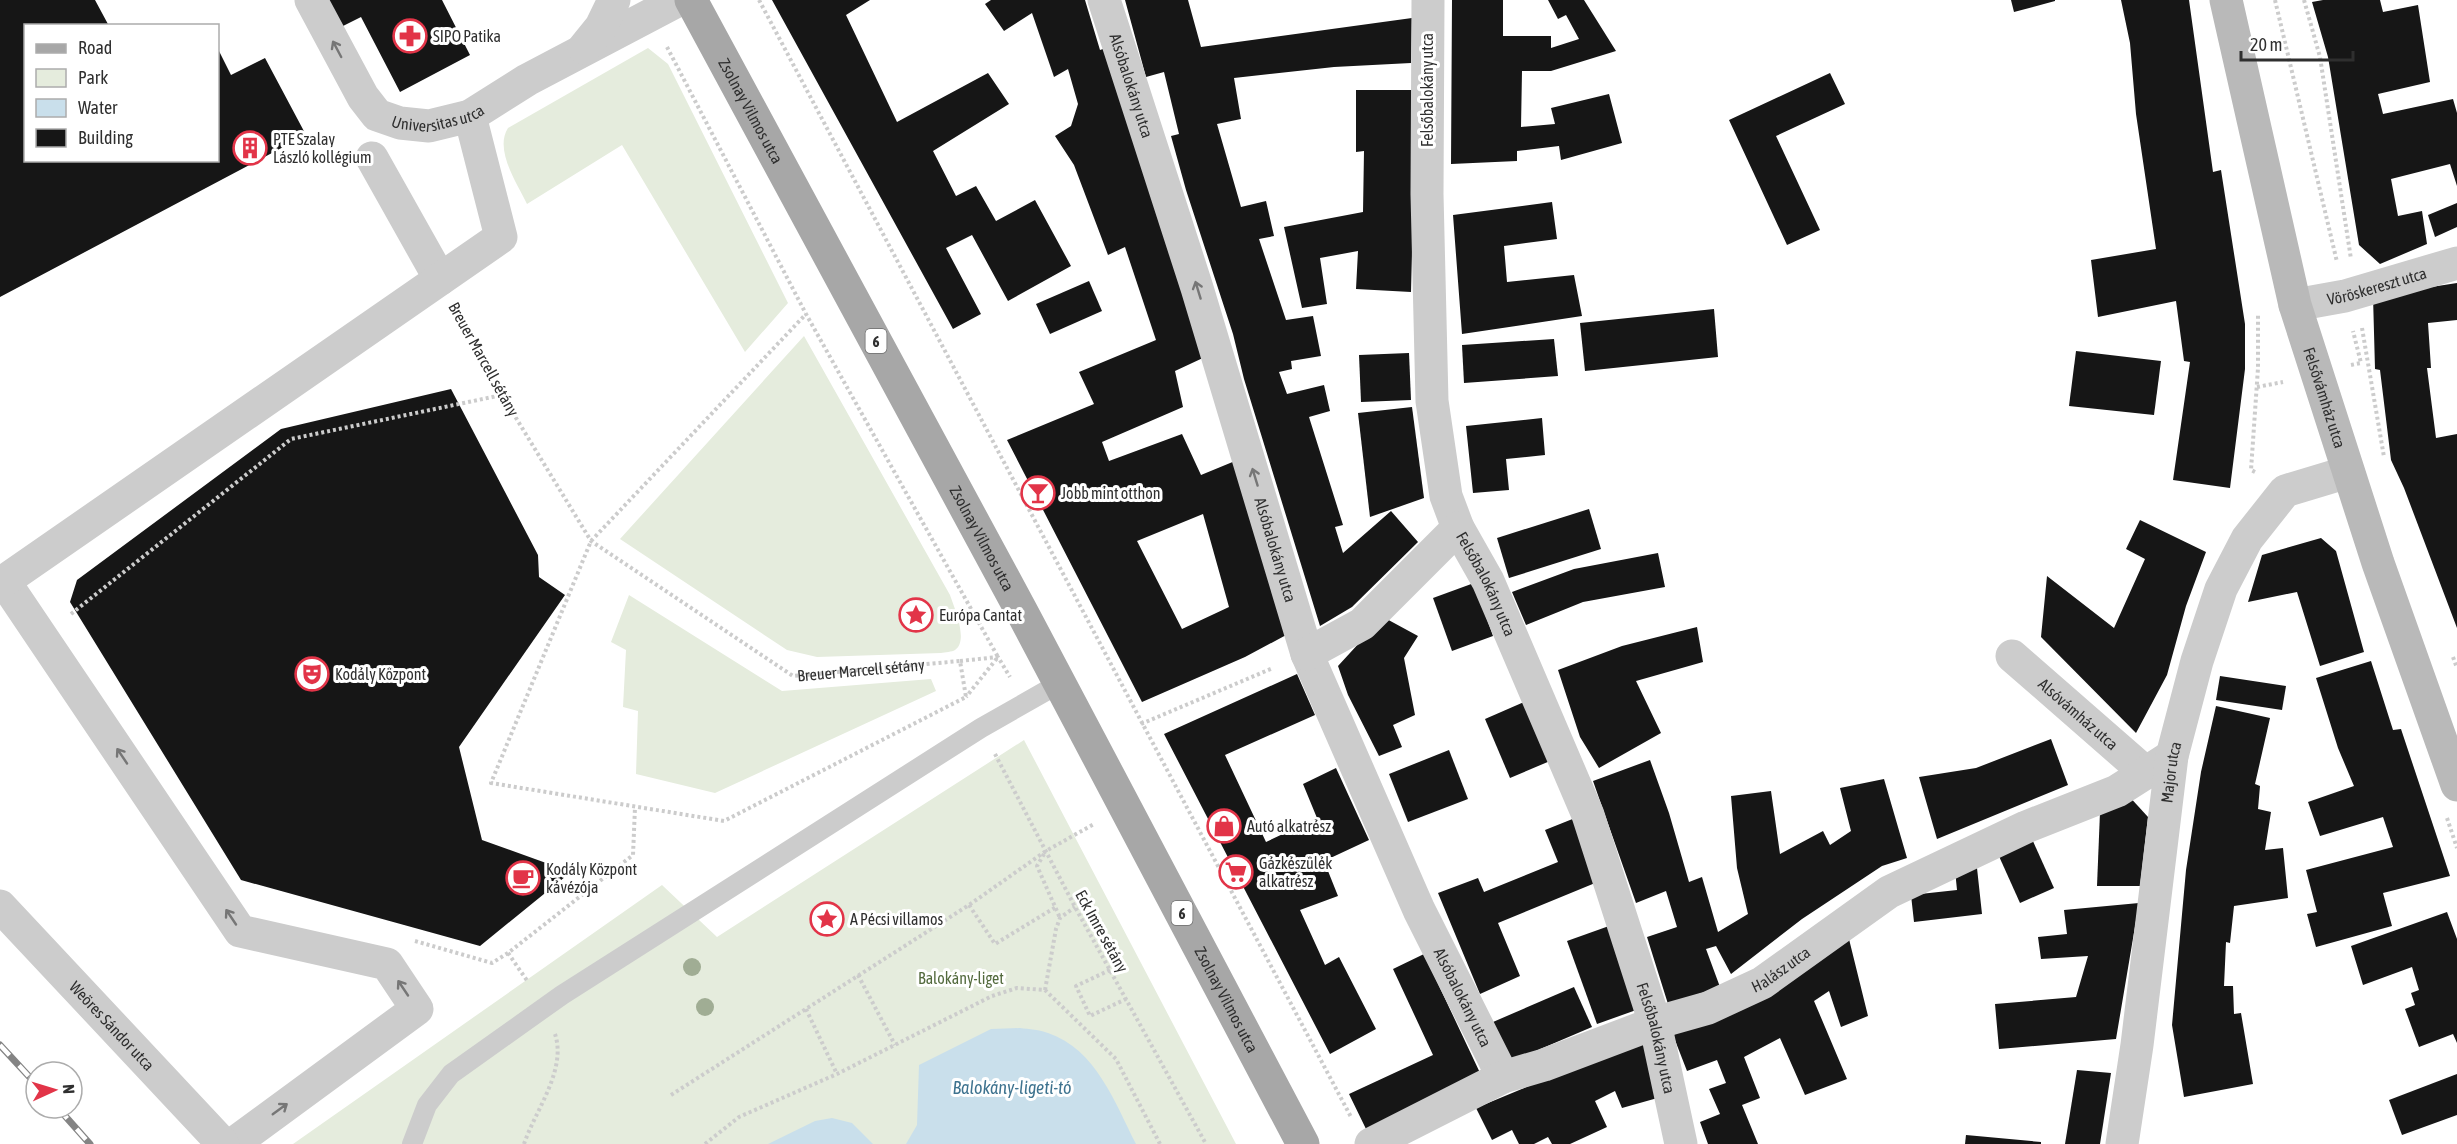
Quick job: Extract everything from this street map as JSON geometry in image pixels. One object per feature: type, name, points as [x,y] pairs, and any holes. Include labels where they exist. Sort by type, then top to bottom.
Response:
[{"type":"main road","name":"Zsolnay Vilmos utca","points":[[691,0],[1060,683],[1303,1144]]},
{"type":"street","name":"Universitas utca","points":[[311,0],[363,97],[377,115],[399,123],[429,126],[470,116],[527,80],[679,0]]},
{"type":"street","name":"Universitas utca","points":[[581,52],[602,27],[614,0]]},
{"type":"street","name":"Alsóbalokány utca","points":[[1104,0],[1197,288],[1307,654],[1419,910],[1503,1077]]},
{"type":"street","name":"Felsőbalokány utca","points":[[1428,0],[1426,194],[1432,401],[1446,496],[1458,528],[1488,581],[1588,815],[1655,1023],[1681,1144]]},
{"type":"street","name":"Felsővámház utca","points":[[2226,0],[2295,304],[2348,472],[2457,785]]},
{"type":"street","points":[[233,1144],[417,1009],[387,964],[240,931],[2,583],[501,237],[470,116]]},
{"type":"street","points":[[372,158],[440,279]]},
{"type":"street","name":"Vöröskereszt utca","points":[[2295,304],[2351,294],[2457,263]]},
{"type":"street","name":"Major utca","points":[[2122,1144],[2137,1045],[2159,764],[2221,589],[2247,539],[2285,491],[2348,472]]},
{"type":"street","points":[[1307,654],[1362,624],[1458,528]]},
{"type":"street","name":"Alsóvámház utca","points":[[2012,656],[2159,764]]},
{"type":"street","name":"Halász utca","points":[[1363,1134],[1503,1077],[1544,1065],[1655,1023],[1708,1008],[1762,983],[1889,892],[2026,827],[2117,791],[2159,764]]},
{"type":"street","name":"Weöres Sándor utca","points":[[0,906],[223,1144]]},
{"type":"lane","points":[[412,1144],[427,1105],[451,1074],[545,1007],[981,729],[1060,683]]},
{"type":"path","points":[[759,0],[1141,724],[1363,1134]]},
{"type":"path","points":[[2275,0],[2351,294],[2385,458]]},
{"type":"path","points":[[2304,0],[2320,57],[2361,363]]},
{"type":"path","points":[[651,15],[806,314],[998,657],[966,697],[724,821],[491,783],[591,541],[806,314]]},
{"type":"path","name":"Breuer Marcell sétány","points":[[440,279],[502,395],[591,541],[793,676],[998,657]]},
{"type":"path","points":[[2317,374],[2361,363],[2366,366]]},
{"type":"path","points":[[67,617],[291,439],[502,395]]},
{"type":"path","points":[[2449,646],[2457,668]]},
{"type":"path","points":[[1141,724],[1307,654]]},
{"type":"path","points":[[960,661],[966,697]]},
{"type":"path","name":"Eck Imre sétány","points":[[966,697],[1075,907],[1206,1144]]},
{"type":"path","points":[[414,940],[492,963],[633,855],[635,807]]},
{"type":"path","points":[[670,1095],[969,905],[1046,851],[1095,824]]},
{"type":"path","points":[[1045,990],[1060,918],[1037,866],[1046,851]]},
{"type":"path","points":[[969,905],[995,944],[1056,906]]},
{"type":"path","points":[[1060,918],[1075,907]]},
{"type":"path","points":[[508,953],[545,1007],[557,1042],[557,1064],[524,1144]]},
{"type":"path","points":[[1110,970],[1076,986],[1090,1016],[1126,999]]},
{"type":"path","points":[[858,975],[895,1045]]},
{"type":"path","points":[[705,1144],[739,1117],[837,1074],[992,996],[1017,988],[1045,990],[1116,1059],[1160,1144]]},
{"type":"path","points":[[806,1009],[837,1074]]},
{"type":"green space","points":[[648,48],[668,64],[788,303],[745,352],[622,145],[527,204],[508,166],[504,137],[508,128]]},
{"type":"green space","points":[[804,336],[950,595],[961,632],[959,646],[954,651],[817,657],[787,650],[620,539]]},
{"type":"green space","points":[[629,595],[782,691],[931,679],[936,691],[715,793],[636,774],[638,711],[623,707],[626,650],[611,642]]},
{"type":"green space","name":"Balokány-liget","points":[[1024,740],[1236,1144],[293,1144],[662,885],[717,937]]},
{"type":"water","name":"Balokány-ligeti-tó","points":[[1020,1028],[1048,1033],[1079,1051],[1091,1064],[1112,1095],[1136,1144],[906,1144],[917,1125],[919,1065],[991,1029]]},
{"type":"water","points":[[832,1118],[852,1123],[873,1144],[768,1144],[815,1121]]},
{"type":"building","name":"PTE Szalay László kollégium","points":[[0,0],[95,0],[108,24],[24,24],[24,162],[219,162],[219,51],[231,75],[265,58],[306,135],[0,297]]},
{"type":"building","points":[[319,0],[442,0],[470,55],[400,92],[361,17],[335,30]]},
{"type":"building","points":[[772,0],[870,0],[846,15],[897,122],[988,73],[1009,104],[933,151],[956,196],[976,186],[996,221],[1035,200],[1071,266],[1008,301],[972,235],[946,248],[981,314],[953,329]]},
{"type":"building","points":[[991,0],[1085,0],[1100,50],[1106,48],[1205,357],[1175,371],[1183,407],[1102,442],[1109,461],[1182,434],[1201,475],[1235,461],[1288,634],[1245,657],[1142,702],[1007,440],[1094,404],[1079,372],[1156,340],[1125,247],[1108,255],[1074,165],[1055,136],[1071,126],[1078,104],[1068,69],[1054,77],[1032,13],[1004,31],[985,4]],"holes":[[[1203,514],[1229,607],[1182,629],[1137,541]]]},
{"type":"building","points":[[1125,0],[1188,0],[1201,47],[1412,18],[1411,63],[1334,67],[1234,78],[1241,119],[1217,124],[1241,207],[1266,201],[1274,236],[1259,239],[1286,320],[1313,316],[1321,356],[1291,361],[1292,369],[1279,372],[1287,394],[1324,385],[1330,411],[1309,417],[1343,525],[1335,527],[1343,553],[1391,511],[1418,542],[1352,607],[1320,626],[1244,379],[1233,334],[1186,190],[1171,136],[1179,134],[1164,72],[1146,77]]},
{"type":"building","points":[[1452,0],[1503,0],[1503,36],[1551,36],[1551,48],[1579,39],[1566,15],[1558,19],[1548,0],[1584,0],[1616,51],[1551,71],[1522,71],[1521,127],[1555,124],[1551,108],[1609,94],[1622,143],[1561,160],[1559,146],[1517,151],[1517,161],[1451,164]]},
{"type":"building","points":[[2011,0],[2055,0],[2055,1],[2014,12]]},
{"type":"building","points":[[2121,0],[2189,0],[2213,172],[2221,170],[2245,324],[2245,369],[2230,488],[2173,480],[2190,362],[2184,361],[2176,301],[2098,317],[2091,260],[2156,249],[2136,114],[2130,43]]},
{"type":"building","points":[[2380,0],[2383,12],[2418,5],[2430,82],[2378,94],[2383,114],[2453,99],[2457,113],[2457,186],[2450,164],[2391,179],[2398,216],[2422,211],[2427,244],[2380,264],[2359,245],[2328,57],[2312,2]]},
{"type":"building","points":[[1830,73],[1845,104],[1776,136],[1820,230],[1787,245],[1729,120]]},
{"type":"building","points":[[1356,90],[1416,90],[1411,292],[1356,289],[1358,251],[1320,258],[1327,304],[1302,308],[1284,227],[1363,212],[1364,151],[1356,152]]},
{"type":"building","points":[[1552,202],[1557,239],[1504,246],[1507,282],[1574,275],[1582,316],[1462,334],[1453,215]]},
{"type":"building","points":[[2457,203],[2457,227],[2435,237],[2428,215]]},
{"type":"building","points":[[1089,281],[1102,311],[1050,334],[1036,304]]},
{"type":"building","points":[[2457,283],[2457,320],[2428,323],[2431,368],[2427,368],[2436,438],[2457,434],[2457,628],[2404,488],[2391,460],[2380,370],[2375,369],[2373,296]]},
{"type":"building","points":[[1714,309],[1718,357],[1585,371],[1580,323]]},
{"type":"building","points":[[1554,339],[1558,376],[1464,383],[1462,345]]},
{"type":"building","points":[[2076,351],[2161,361],[2154,415],[2069,406]]},
{"type":"building","points":[[1409,353],[1411,400],[1361,402],[1359,355]]},
{"type":"building","name":"Kodály Központ","points":[[451,389],[538,555],[539,577],[565,595],[459,747],[482,840],[571,872],[480,946],[241,880],[70,602],[77,580],[281,429]]},
{"type":"building","points":[[1412,407],[1424,498],[1370,517],[1358,413]]},
{"type":"building","points":[[1542,418],[1545,455],[1506,459],[1509,490],[1473,493],[1466,426]]},
{"type":"building","points":[[1589,509],[1601,549],[1509,578],[1497,538]]},
{"type":"building","points":[[2140,520],[2206,552],[2186,606],[2167,675],[2136,733],[2041,637],[2047,576],[2114,628],[2145,559],[2126,549]]},
{"type":"building","points":[[2321,538],[2336,551],[2364,652],[2320,666],[2297,592],[2248,602],[2262,555]]},
{"type":"building","points":[[1658,553],[1665,587],[1583,602],[1526,625],[1512,592],[1574,569]]},
{"type":"building","points":[[1474,583],[1493,636],[1452,651],[1433,598]]},
{"type":"building","points":[[1383,617],[1418,636],[1404,658],[1415,715],[1393,725],[1402,747],[1379,756],[1348,695],[1338,666]]},
{"type":"building","points":[[1697,627],[1703,662],[1636,681],[1661,733],[1599,768],[1580,737],[1558,670],[1622,646]]},
{"type":"building","points":[[2371,661],[2393,730],[2401,729],[2450,876],[2383,893],[2392,926],[2316,947],[2307,914],[2317,912],[2306,870],[2393,847],[2383,817],[2320,836],[2308,802],[2354,786],[2338,748],[2316,678]]},
{"type":"building","points":[[1297,674],[1315,715],[1225,755],[1266,842],[1317,818],[1303,784],[1336,768],[1369,840],[1324,861],[1338,896],[1300,910],[1325,965],[1339,957],[1376,1029],[1330,1054],[1164,734]]},
{"type":"building","points":[[2220,676],[2286,686],[2282,710],[2216,700]]},
{"type":"building","points":[[1524,702],[1550,761],[1510,778],[1485,719]]},
{"type":"building","points":[[2216,706],[2270,718],[2255,784],[2260,786],[2258,809],[2271,812],[2265,850],[2283,848],[2288,898],[2234,906],[2230,943],[2226,942],[2224,986],[2233,986],[2234,1014],[2241,1013],[2253,1084],[2184,1097],[2172,1025],[2186,870],[2201,772]]},
{"type":"building","points":[[2051,739],[2068,785],[1937,839],[1919,777],[1976,768]]},
{"type":"building","points":[[1449,750],[1468,799],[1408,822],[1389,774]]},
{"type":"building","points":[[1650,760],[1669,813],[1689,882],[1702,877],[1718,932],[1748,914],[1737,868],[1731,796],[1771,791],[1780,854],[1823,831],[1830,845],[1851,831],[1840,788],[1884,779],[1907,858],[1882,866],[1802,919],[1731,974],[1716,946],[1706,949],[1720,987],[1668,1004],[1647,937],[1677,927],[1666,891],[1636,903],[1593,781]]},
{"type":"building","points":[[2127,794],[2148,817],[2140,886],[2097,886],[2100,812]]},
{"type":"building","points":[[1575,818],[1600,881],[1498,923],[1520,976],[1480,994],[1438,893],[1478,878],[1484,892],[1558,862],[1545,830]]},
{"type":"building","points":[[2032,839],[2054,888],[2020,903],[1998,854]]},
{"type":"building","points":[[1977,868],[1982,914],[1914,922],[1911,895],[1957,890],[1955,870]]},
{"type":"building","points":[[2139,903],[2116,1039],[1999,1049],[1995,1004],[2076,997],[2088,956],[2041,959],[2038,937],[2067,934],[2064,910]]},
{"type":"building","points":[[2447,912],[2457,939],[2457,1043],[2453,1034],[2419,1047],[2405,1009],[2415,1005],[2411,993],[2419,990],[2412,967],[2363,985],[2351,946]]},
{"type":"building","points":[[1609,926],[1639,1009],[1597,1024],[1567,941]]},
{"type":"building","points":[[1848,935],[1868,1016],[1841,1027],[1829,991],[1814,1001],[1847,1079],[1805,1095],[1780,1038],[1744,1057],[1760,1098],[1742,1105],[1758,1144],[1708,1144],[1700,1122],[1720,1114],[1709,1089],[1726,1083],[1717,1060],[1687,1071],[1673,1035]]},
{"type":"building","points":[[1424,954],[1481,1075],[1366,1129],[1349,1094],[1433,1055],[1393,969]]},
{"type":"building","points":[[1574,987],[1592,1027],[1510,1062],[1493,1022]]},
{"type":"building","points":[[1642,1039],[1661,1097],[1622,1108],[1615,1091],[1595,1101],[1607,1127],[1570,1144],[1552,1144],[1548,1137],[1534,1144],[1519,1144],[1512,1130],[1492,1140],[1476,1108]]},
{"type":"building","points":[[2077,1070],[2111,1073],[2100,1144],[2065,1144]]},
{"type":"building","points":[[2457,1074],[2457,1115],[2402,1135],[2389,1100]]},
{"type":"building","points":[[1966,1135],[2041,1142],[2041,1144],[1965,1144]]},
{"type":"railway","points":[[0,1045],[24,1071]]},
{"type":"railway","points":[[69,1120],[90,1144]]},
{"type":"place","name":"SIPO Patika","points":[[410,36]]},
{"type":"place","name":"PTE Szalay László kollégium","points":[[250,148]]},
{"type":"place","name":"Jobb mint otthon","points":[[1038,493]]},
{"type":"place","name":"Európa Cantat","points":[[916,615]]},
{"type":"place","name":"Kodály Központ","points":[[312,674]]},
{"type":"place","name":"Autó alkatrész","points":[[1224,826]]},
{"type":"place","name":"Gázkészülék alkatrész","points":[[1236,872]]},
{"type":"place","name":"Kodály Központ kávézója","points":[[523,878]]},
{"type":"place","name":"A Pécsi villamos","points":[[827,919]]}]
